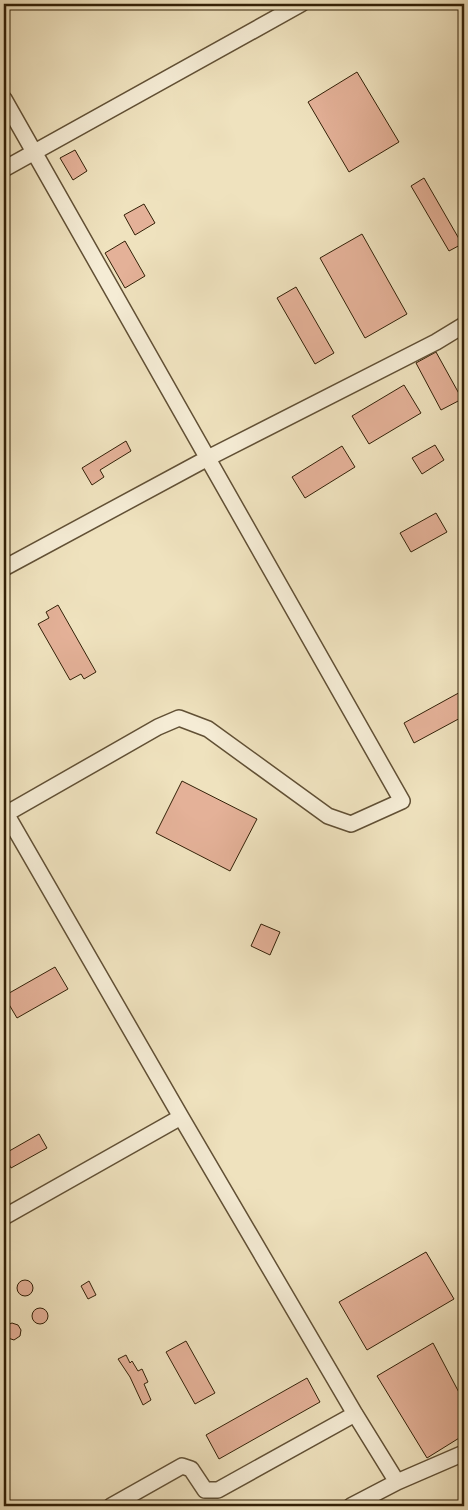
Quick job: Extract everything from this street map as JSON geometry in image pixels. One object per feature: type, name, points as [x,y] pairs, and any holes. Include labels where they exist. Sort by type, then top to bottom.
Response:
[{"type":"lane","points":[[4,169],[282,8],[301,4]]},
{"type":"lane","points":[[4,99],[402,801],[351,824],[328,816],[208,728],[179,718],[158,727],[4,813],[355,1414],[397,1482]]},
{"type":"lane","points":[[4,568],[208,458],[436,342],[464,325]]},
{"type":"lane","points":[[4,1217],[181,1117]]},
{"type":"lane","points":[[111,1506],[182,1466],[190,1469],[205,1490],[218,1490],[355,1414]]},
{"type":"lane","points":[[351,1506],[397,1482],[464,1453]]},
{"type":"building","points":[[357,72],[399,142],[349,172],[308,102]]},
{"type":"building","points":[[75,150],[87,171],[73,180],[60,158]]},
{"type":"building","points":[[424,178],[462,244],[449,251],[411,186]]},
{"type":"building","points":[[144,204],[155,223],[135,235],[124,215]]},
{"type":"building","points":[[362,234],[407,314],[365,338],[320,258]]},
{"type":"building","points":[[125,241],[145,276],[125,288],[105,253]]},
{"type":"building","points":[[296,287],[334,353],[315,364],[277,298]]},
{"type":"building","points":[[436,352],[462,399],[441,410],[416,363]]},
{"type":"building","points":[[404,385],[421,413],[369,444],[352,416]]},
{"type":"building","points":[[126,441],[131,451],[100,470],[104,477],[92,485],[82,468]]},
{"type":"building","points":[[435,445],[444,460],[422,474],[412,458]]},
{"type":"building","points":[[342,446],[355,467],[305,498],[292,477]]},
{"type":"building","points":[[436,513],[447,532],[411,552],[400,533]]},
{"type":"building","points":[[58,605],[96,672],[84,679],[81,674],[70,680],[38,624],[49,618],[46,612]]},
{"type":"building","points":[[464,690],[464,716],[414,743],[404,723]]},
{"type":"building","points":[[182,781],[257,819],[230,871],[156,833]]},
{"type":"building","points":[[261,924],[280,932],[270,955],[251,946]]},
{"type":"building","points":[[55,967],[68,989],[17,1018],[4,996]]},
{"type":"building","points":[[39,1134],[47,1148],[11,1168],[4,1154]]},
{"type":"building","points":[[426,1252],[454,1299],[367,1350],[339,1302]]},
{"type":"building","points":[[22,1280],[28,1280],[33,1285],[31,1294],[22,1296],[17,1291],[17,1285]]},
{"type":"building","points":[[89,1281],[96,1295],[88,1299],[81,1286]]},
{"type":"building","points":[[37,1308],[43,1308],[48,1313],[46,1322],[37,1324],[32,1319],[32,1313]]},
{"type":"building","points":[[12,1323],[18,1325],[21,1330],[20,1336],[14,1340],[8,1338],[4,1329],[4,1326]]},
{"type":"building","points":[[186,1341],[215,1393],[195,1404],[166,1352]]},
{"type":"building","points":[[433,1343],[464,1402],[464,1435],[427,1458],[377,1376]]},
{"type":"building","points":[[126,1355],[130,1363],[132,1361],[138,1371],[142,1369],[148,1382],[144,1384],[151,1400],[143,1405],[130,1377],[118,1359]]},
{"type":"building","points":[[307,1378],[320,1402],[219,1459],[206,1435]]}]
